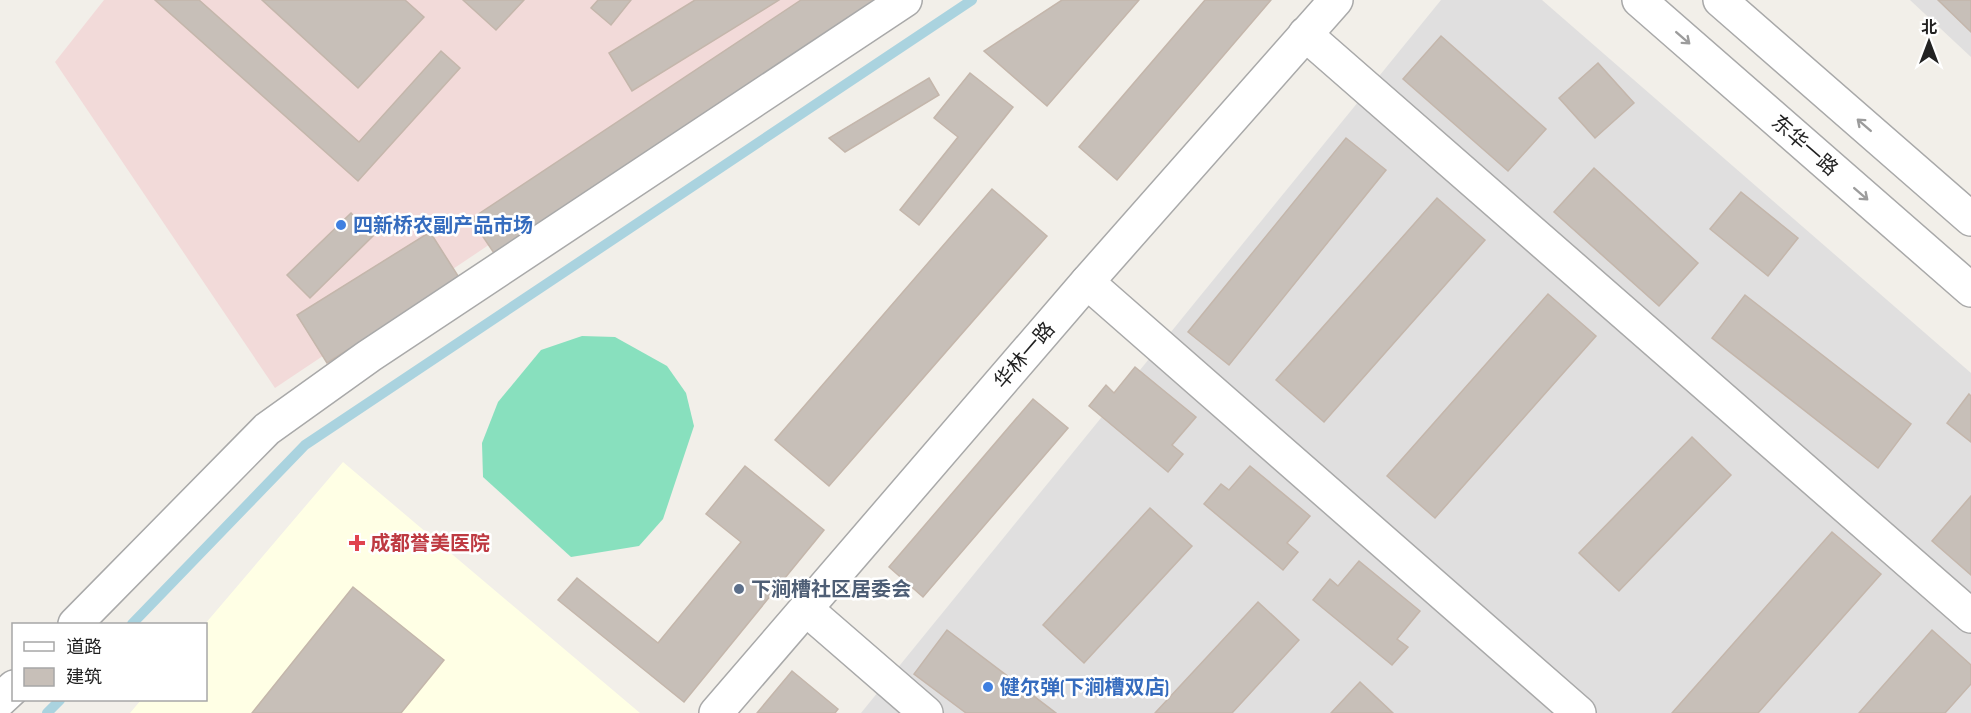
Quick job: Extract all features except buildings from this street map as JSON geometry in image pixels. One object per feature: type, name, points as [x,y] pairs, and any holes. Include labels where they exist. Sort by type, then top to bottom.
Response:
[{"type":"street","points":[[76,623],[267,429],[369,356],[905,0]]},
{"type":"street","name":"华林一路","points":[[716,713],[1087,282],[1336,0]]},
{"type":"street","name":"东华一路","points":[[1639,0],[1971,290]]},
{"type":"street","points":[[1720,0],[1971,219]]},
{"type":"street","points":[[1305,34],[1971,616]]},
{"type":"street","points":[[1087,282],[1579,713]]},
{"type":"street","points":[[806,609],[926,713]]},
{"type":"street","points":[[0,700],[12,689]]},
{"type":"shaded area","name":"四新桥农副产品市场","points":[[104,0],[855,0],[275,388],[55,62]]},
{"type":"shaded area","points":[[1441,0],[1542,0],[1971,373],[1971,713],[861,713]]},
{"type":"shaded area","points":[[1910,0],[1971,0],[1971,57]]},
{"type":"shaded area","name":"成都誉美医院","points":[[343,462],[640,713],[130,713],[140,701],[207,701],[206,623]]},
{"type":"green space","points":[[582,336],[615,337],[667,366],[686,393],[694,426],[663,519],[639,546],[571,557],[483,477],[482,443],[498,402],[541,350]]},
{"type":"waterway","points":[[133,623],[305,445],[972,0]]},
{"type":"waterway","points":[[47,713],[59,701]]},
{"type":"place","name":"四新桥农副产品市场","points":[[341,225]]},
{"type":"place","name":"成都誉美医院","points":[[357,543]]},
{"type":"place","name":"下涧槽社区居委会","points":[[739,589]]},
{"type":"place","name":"健尔弹(下涧槽双店)","points":[[988,687]]}]
